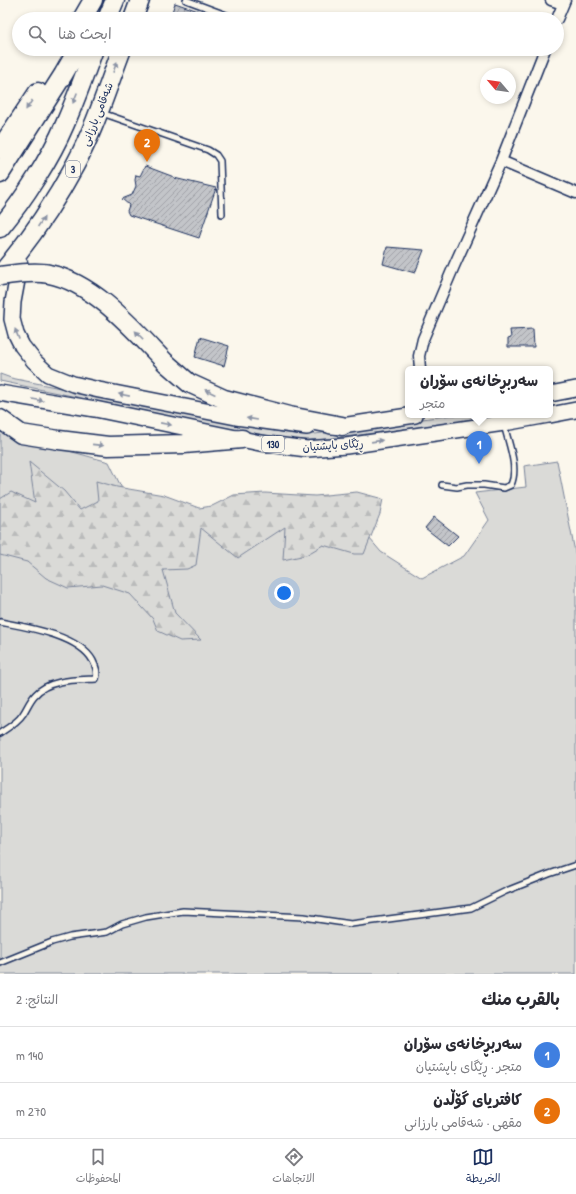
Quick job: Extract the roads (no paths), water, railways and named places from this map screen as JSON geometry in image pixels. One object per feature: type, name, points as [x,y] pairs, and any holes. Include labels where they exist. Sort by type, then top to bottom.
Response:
[{"type":"highway","points":[[86,12],[93,0]]},
{"type":"highway","points":[[98,12],[105,0]]},
{"type":"highway","points":[[110,12],[115,0]]},
{"type":"highway","points":[[136,12],[140,0]]},
{"type":"highway","points":[[0,149],[60,56]]},
{"type":"highway","points":[[0,174],[64,75],[74,56]]},
{"type":"highway","points":[[0,228],[13,212],[40,170],[64,125],[91,56]]},
{"type":"highway","name":"شەقامی بارزانی","points":[[0,275],[23,247],[76,164],[99,112],[119,56]]},
{"type":"highway","points":[[0,275],[48,274],[74,283],[114,309],[166,363],[189,383],[224,399],[289,416],[342,426]]},
{"type":"highway","points":[[0,419],[21,434],[108,446],[145,446],[242,439]]},
{"type":"main road","name":"ڕێگای باپشتیان","points":[[23,247],[13,302],[12,319],[16,334],[22,346],[34,361],[48,374],[73,384],[99,390],[236,417],[304,427],[342,426],[405,417]]},
{"type":"main road","points":[[553,393],[576,389]]},
{"type":"main road","name":"ڕێگای باپشتیان","points":[[0,393],[95,409],[260,443],[307,449],[346,446],[504,424],[534,418]]},
{"type":"main road","name":"ڕێگای باپشتیان","points":[[553,414],[576,410]]},
{"type":"street","points":[[551,0],[564,2],[560,12]]},
{"type":"street","points":[[420,366],[419,356],[423,340],[501,161],[542,56]]},
{"type":"street","points":[[501,161],[576,193]]},
{"type":"lane","points":[[186,0],[218,12]]},
{"type":"lane","points":[[99,112],[208,150],[216,155],[220,161],[222,214]]},
{"type":"lane","points":[[442,484],[457,487],[467,485],[484,485],[504,488],[511,485],[514,479],[514,470],[504,424]]},
{"type":"lane","points":[[0,622],[40,630],[66,639],[81,648],[91,658],[96,666],[98,674],[96,678],[59,682],[39,691],[33,697],[23,715],[0,733]]},
{"type":"lane","points":[[0,963],[52,942],[70,937],[107,932],[122,924],[146,917],[183,911],[304,917],[351,924],[471,908],[506,891],[576,865]]},
{"type":"place","name":"کافتریای گۆڵدن","points":[[147,162]]},
{"type":"place","name":"سەربڕخانەی سۆران","points":[[479,464]]}]
